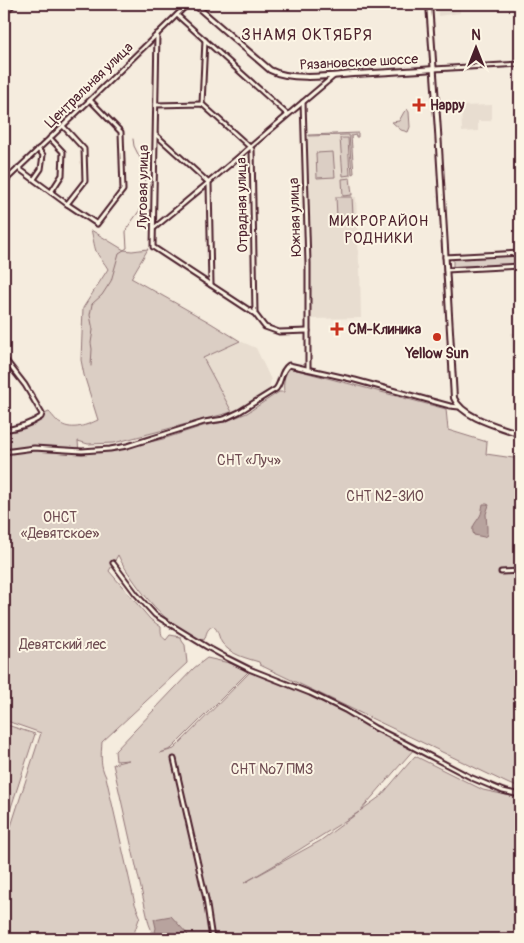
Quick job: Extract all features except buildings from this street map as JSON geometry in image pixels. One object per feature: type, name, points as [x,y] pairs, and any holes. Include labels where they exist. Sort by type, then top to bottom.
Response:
[{"type":"main road","name":"Рязановское шоссе","points":[[194,4],[277,74],[334,76],[434,69]]},
{"type":"main road","points":[[429,4],[454,398],[458,406],[476,418],[520,434]]},
{"type":"street","points":[[4,13],[14,4]]},
{"type":"street","name":"Центральная улица","points":[[4,182],[188,4]]},
{"type":"street","points":[[177,15],[288,114]]},
{"type":"street","name":"Луговая улица","points":[[157,34],[153,247],[255,314],[265,327],[279,332],[308,331]]},
{"type":"street","points":[[156,105],[202,104],[205,40]]},
{"type":"street","name":"Рязановское шоссе","points":[[434,69],[520,64]]},
{"type":"street","points":[[153,229],[334,76]]},
{"type":"street","points":[[18,168],[97,224],[123,190],[122,132],[90,100]]},
{"type":"street","name":"Южная улица","points":[[303,102],[308,255],[308,369]]},
{"type":"street","name":"Отрадная улица","points":[[202,104],[252,149],[255,314]]},
{"type":"street","points":[[63,126],[84,149],[85,181],[67,204]]},
{"type":"street","points":[[156,134],[209,183],[211,285]]},
{"type":"street","points":[[50,138],[62,152],[62,175],[51,192]]},
{"type":"street","points":[[34,179],[41,169],[42,155],[38,149]]},
{"type":"street","points":[[445,257],[519,253],[519,266],[446,270]]},
{"type":"street","points":[[4,358],[42,414],[41,417],[31,423],[4,430]]},
{"type":"street","points":[[4,452],[34,448],[82,451],[110,449],[127,446],[204,422],[224,419],[276,389],[280,384],[284,370],[289,365],[355,380],[450,406],[458,406]]},
{"type":"street","points":[[113,563],[136,594],[156,615],[214,651],[345,710],[374,728],[472,778],[503,791],[520,795]]},
{"type":"street","points":[[501,572],[520,571]]},
{"type":"street","points":[[174,759],[206,899],[212,939]]},
{"type":"shaded area","points":[[437,4],[460,4],[460,13],[438,16]]},
{"type":"shaded area","points":[[492,105],[492,118],[490,121],[478,121],[478,131],[462,132],[461,106]]},
{"type":"shaded area","points":[[348,136],[353,197],[356,197],[361,318],[312,319],[307,137]]},
{"type":"shaded area","points":[[511,333],[520,333],[520,373],[513,373]]},
{"type":"shaded area","points":[[240,341],[256,348],[271,380],[268,392],[232,412],[203,358]]},
{"type":"shaded area","points":[[483,504],[489,505],[486,514],[487,535],[484,537],[474,535],[473,530],[481,515]]},
{"type":"shaded area","points":[[171,916],[188,935],[188,939],[158,939],[155,932],[154,919]]},
{"type":"green space","points":[[407,109],[410,127],[408,132],[401,130],[392,122],[399,121]]},
{"type":"green space","points":[[358,133],[358,137],[356,135],[351,136],[354,173],[352,174],[349,135],[309,136],[309,135]]},
{"type":"green space","points":[[340,138],[348,138],[350,175],[343,176]]},
{"type":"green space","points":[[333,152],[335,177],[317,178],[316,153]]},
{"type":"green space","points":[[350,178],[352,195],[343,196],[342,179]]},
{"type":"green space","points":[[336,197],[352,197],[353,215],[337,216]]},
{"type":"green space","points":[[91,230],[124,250],[148,249],[131,278],[240,341],[203,358],[232,412],[114,443],[88,444],[78,441],[79,453],[120,449],[163,439],[203,426],[224,422],[247,413],[279,392],[284,392],[284,380],[289,368],[446,409],[448,430],[487,442],[486,454],[520,459],[520,787],[509,784],[260,665],[259,662],[234,653],[222,643],[213,626],[208,630],[204,640],[182,630],[163,615],[146,597],[126,570],[118,555],[109,571],[150,619],[161,627],[164,639],[166,640],[170,635],[181,637],[185,645],[187,663],[102,742],[102,765],[135,904],[140,916],[132,939],[4,939],[4,848],[41,733],[4,720],[4,427],[18,426],[49,412],[59,423],[70,427],[85,425],[98,420],[81,360],[83,308],[108,269],[96,251]]},
{"type":"green space","points":[[515,255],[515,264],[453,268],[453,259]]},
{"type":"green space","name":"СНТ №7 ПМЗ","points":[[207,658],[250,670],[171,749],[160,753],[174,749],[251,671],[334,704],[415,748],[360,811],[381,796],[415,756],[483,790],[520,798],[520,939],[155,939],[149,924],[113,764],[129,760],[116,761],[115,751],[194,668]],"holes":[[[359,812],[320,841],[244,883]]]},
{"type":"green space","points":[[4,724],[35,734],[4,829]]},
{"type":"waterway","points":[[91,366],[93,330],[90,315],[92,304],[102,295],[111,281],[119,253],[127,248],[127,228],[147,200],[140,158],[133,139]]},
{"type":"place","name":"Happy","points":[[419,105]]},
{"type":"place","name":"СМ-Клиника","points":[[337,329]]},
{"type":"place","name":"Yellow Sun","points":[[437,337]]},
{"type":"district","name":"ЗНАМЯ ОКТЯБРЯ","points":[[307,35]]},
{"type":"district","name":"МИКРОРАЙОН РОДНИКИ","points":[[379,230]]},
{"type":"park label","name":"СНТ «Луч»","points":[[249,460]]},
{"type":"park label","name":"СНТ N2-ЗИО","points":[[385,496]]},
{"type":"park label","name":"ОНСТ «Девятское»","points":[[60,526]]},
{"type":"park label","name":"Девятский лес","points":[[63,644]]}]
